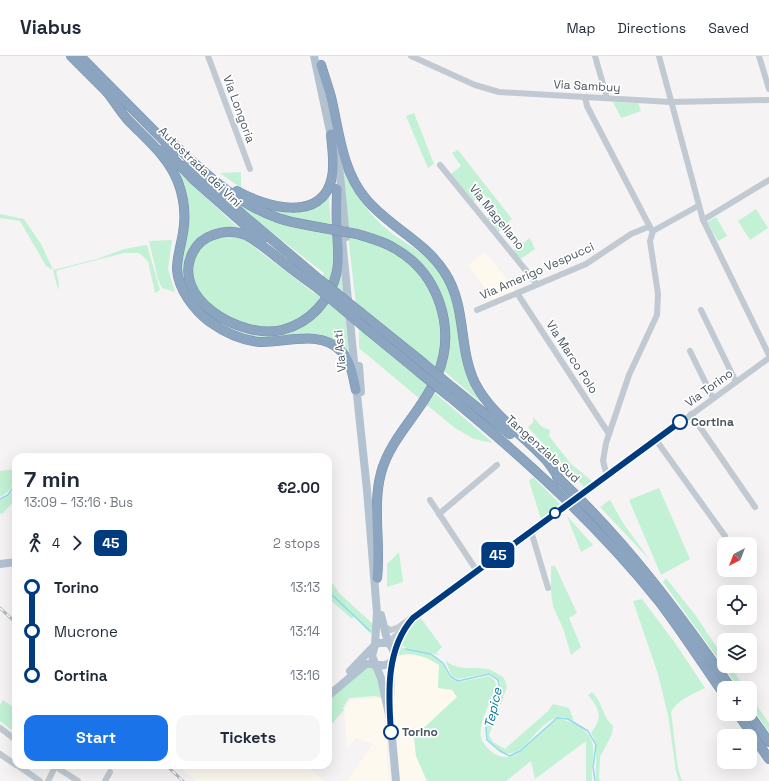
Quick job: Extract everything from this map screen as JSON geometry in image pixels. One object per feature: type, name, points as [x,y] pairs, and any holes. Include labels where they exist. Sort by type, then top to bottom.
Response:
[{"type":"highway","name":"Autostrada dei Vini","points":[[72,56],[194,180],[319,289]]},
{"type":"highway","name":"Autostrada dei Vini","points":[[80,56],[212,187],[320,280]]},
{"type":"highway","points":[[320,60],[330,95],[343,152],[358,189],[375,209],[432,256],[445,273],[453,288],[459,307],[468,364],[483,397],[496,414],[546,461],[561,481]]},
{"type":"highway","points":[[107,92],[127,119],[162,155],[178,182],[185,214],[177,268],[179,281],[195,307],[214,325],[225,332],[242,339],[260,342],[306,339],[325,341],[334,346],[346,358],[351,366],[356,390]]},
{"type":"highway","points":[[126,102],[146,116],[176,146],[216,181],[251,206],[283,220],[376,239],[394,248],[418,266],[436,292],[442,308],[445,324],[444,356],[437,377],[417,410],[396,440],[381,472],[376,513],[380,558],[377,578]]},
{"type":"highway","points":[[176,146],[238,192],[269,205],[300,208],[317,201],[329,186],[333,171],[331,134]]},
{"type":"highway","points":[[319,289],[260,244],[237,233],[226,232],[208,237],[200,242],[190,259],[189,280],[195,292],[206,306],[229,323],[259,332],[275,331],[301,322],[322,304],[335,282],[338,263],[337,190]]},
{"type":"highway","name":"Tangenziale Sud","points":[[320,280],[514,437],[561,481],[632,556],[665,597],[726,681]]},
{"type":"highway","name":"Tangenziale Sud","points":[[319,289],[508,444],[589,523],[658,601],[717,684]]},
{"type":"highway","points":[[743,721],[769,759]]},
{"type":"highway","points":[[754,721],[769,742]]},
{"type":"main road","name":"Via Asti","points":[[314,56],[331,134],[337,190],[367,490],[377,613],[374,646]]},
{"type":"main road","name":"Via Asti","points":[[320,60],[338,152],[371,489],[377,578],[382,625],[388,643]]},
{"type":"main road","points":[[0,564],[12,562]]},
{"type":"main road","points":[[332,687],[374,646],[379,643],[388,643],[394,650],[395,654],[391,662],[390,719],[396,781]]},
{"type":"main road","points":[[374,646],[372,656],[381,678],[390,719]]},
{"type":"main road","points":[[332,692],[366,664],[386,665],[391,662]]},
{"type":"street","name":"Via Longoria","points":[[208,56],[250,169]]},
{"type":"street","name":"Via Sambuy","points":[[411,56],[475,85],[492,91],[671,102],[769,100]]},
{"type":"street","points":[[595,56],[608,98]]},
{"type":"street","points":[[659,56],[698,206],[703,220],[769,356]]},
{"type":"street","points":[[759,56],[769,89]]},
{"type":"street","points":[[585,96],[587,106],[650,229],[650,241],[658,294],[657,315],[631,369],[609,434],[604,453],[603,465],[607,476]]},
{"type":"street","name":"Via Magellano","points":[[440,165],[537,284]]},
{"type":"street","points":[[703,220],[769,180]]},
{"type":"street","name":"Via Amerigo Vespucci","points":[[477,310],[586,264],[628,236],[650,229],[698,206]]},
{"type":"street","name":"Via Marco Polo","points":[[517,293],[609,434]]},
{"type":"street","points":[[701,310],[736,382]]},
{"type":"street","points":[[690,351],[713,398]]},
{"type":"street","name":"Via Torino","points":[[584,492],[736,382],[769,356]]},
{"type":"street","points":[[691,414],[755,507]]},
{"type":"street","points":[[656,440],[725,536]]},
{"type":"street","points":[[439,514],[497,465]]},
{"type":"street","points":[[430,500],[477,571]]},
{"type":"street","points":[[382,625],[388,629],[394,629],[413,618],[564,506]]},
{"type":"street","points":[[531,531],[548,588]]},
{"type":"street","points":[[388,643],[413,618]]},
{"type":"street","points":[[395,654],[406,625]]},
{"type":"street","points":[[0,728],[12,737]]},
{"type":"street","points":[[0,754],[12,762]]},
{"type":"street","points":[[22,769],[40,781]]},
{"type":"street","points":[[48,781],[52,769]]},
{"type":"street","points":[[60,769],[78,781]]},
{"type":"street","points":[[105,781],[110,772]]},
{"type":"shaded area","points":[[485,252],[517,291],[494,300],[468,265]]},
{"type":"shaded area","points":[[398,656],[418,656],[431,659],[439,665],[457,697],[414,737],[416,756],[427,781],[398,781],[392,729],[392,671]]},
{"type":"shaded area","points":[[383,698],[389,781],[347,781],[373,744],[356,738],[347,748],[344,710],[351,700]]},
{"type":"shaded area","points":[[182,769],[311,769],[324,781],[196,781]]},
{"type":"green space","points":[[613,102],[638,103],[641,111],[621,118]]},
{"type":"green space","points":[[414,113],[434,164],[428,168],[406,116]]},
{"type":"green space","points":[[458,150],[512,219],[497,233],[487,219],[498,210],[484,194],[473,202],[451,174],[461,166],[452,153]]},
{"type":"green space","points":[[341,164],[361,201],[374,217],[390,232],[430,260],[440,272],[451,294],[465,371],[480,402],[443,370],[443,303],[410,256],[348,229]]},
{"type":"green space","points":[[177,171],[241,230],[222,229],[208,234],[197,243],[187,257],[184,272],[188,287],[196,300],[208,313],[237,331],[252,335],[270,334],[299,325],[306,321],[341,269],[349,354],[328,338],[255,339],[238,335],[205,314],[187,293],[179,267],[189,220],[187,196]]},
{"type":"green space","points":[[241,172],[241,188],[220,173]]},
{"type":"green space","points":[[213,182],[251,209],[332,232],[335,250],[332,279],[321,300],[305,316],[283,327],[246,327],[213,309],[194,285],[190,270],[197,249],[208,242],[223,236],[241,237],[314,293],[324,273],[253,218]]},
{"type":"green space","points":[[332,182],[329,202],[331,226],[277,215],[250,200],[311,207]]},
{"type":"green space","points":[[756,209],[768,228],[750,240],[738,221]]},
{"type":"green space","points":[[0,214],[24,219],[41,244],[53,270],[46,266],[20,221],[0,218]]},
{"type":"green space","points":[[716,217],[727,236],[718,241],[707,222]]},
{"type":"green space","points":[[348,236],[373,241],[405,258],[434,293],[442,322],[441,354],[428,388],[420,399],[359,348],[359,330]]},
{"type":"green space","points":[[530,238],[535,249],[519,260],[512,251]]},
{"type":"green space","points":[[172,240],[168,269],[175,292],[162,288],[158,279],[149,241]]},
{"type":"green space","points":[[147,245],[160,290],[155,293],[148,261],[139,253],[124,253],[58,270],[56,272],[59,283],[58,290],[53,270],[97,259],[124,249]]},
{"type":"green space","points":[[435,393],[493,443],[474,439],[455,428],[427,405]]},
{"type":"green space","points":[[533,417],[542,427],[550,430],[549,436],[571,464],[592,481],[584,487],[536,436],[528,427],[533,423]]},
{"type":"green space","points":[[12,470],[12,485],[8,492],[0,497],[0,471]]},
{"type":"green space","points":[[533,477],[560,504],[541,519],[529,481]]},
{"type":"green space","points":[[659,488],[690,559],[661,575],[629,500]]},
{"type":"green space","points":[[12,491],[12,503],[2,514],[0,513],[0,500],[9,496]]},
{"type":"green space","points":[[610,500],[623,523],[650,560],[600,507]]},
{"type":"green space","points":[[567,516],[593,545],[581,552]]},
{"type":"green space","points":[[399,552],[403,582],[387,587],[387,564]]},
{"type":"green space","points":[[551,566],[555,566],[577,613],[569,618],[581,647],[571,655],[564,631],[553,606],[551,592]]},
{"type":"green space","points":[[666,578],[696,616],[717,648],[717,657],[663,582]]},
{"type":"green space","points":[[332,583],[340,594],[375,626],[371,634],[354,616],[352,619],[332,602]]},
{"type":"green space","points":[[642,599],[675,643],[705,688],[681,701],[671,712],[678,769],[682,781],[679,781],[676,771],[668,715],[658,674],[633,601]]},
{"type":"green space","points":[[420,617],[442,647],[436,653],[439,655],[407,648],[401,645],[406,631]]},
{"type":"green space","points":[[400,647],[431,654],[443,664],[451,679],[459,682],[489,676],[495,681],[496,686],[483,719],[481,732],[484,744],[495,754],[507,757],[516,755],[557,719],[568,721],[580,726],[588,735],[593,746],[592,781],[586,781],[586,741],[535,779],[531,761],[506,781],[427,781],[416,756],[414,737],[457,697],[452,690],[438,688],[439,665],[425,657],[414,654],[403,654],[398,656]]},
{"type":"green space","points":[[445,660],[455,666],[465,668],[481,668],[494,671],[504,678],[507,687],[489,735],[493,742],[505,749],[548,711],[553,704],[569,708],[574,721],[563,717],[553,719],[544,725],[514,753],[505,753],[500,751],[488,740],[487,727],[501,688],[500,681],[489,673],[458,679],[452,676]]},
{"type":"green space","points":[[367,666],[375,669],[382,698],[375,696],[349,698],[343,708],[344,710],[332,724],[332,696]]},
{"type":"green space","points":[[728,673],[735,673],[740,681],[734,681]]},
{"type":"green space","points":[[592,692],[596,696],[609,722],[613,726],[612,734],[600,757],[599,779],[601,781],[596,781],[596,750],[591,733],[598,718],[597,709],[588,695]]},
{"type":"green space","points":[[3,700],[12,706],[12,730],[0,721],[0,705]]},
{"type":"green space","points":[[757,706],[769,723],[769,732],[757,714]]},
{"type":"waterway","name":"Tepice","points":[[0,499],[8,495],[12,489]]},
{"type":"waterway","name":"Tepice","points":[[332,595],[370,631]]},
{"type":"waterway","name":"Tepice","points":[[406,649],[431,654],[443,663],[451,677],[458,681],[489,674],[498,680],[500,689],[486,727],[487,740],[500,751],[510,756],[520,751],[557,718],[568,719],[588,731],[596,745],[593,767],[595,781]]},
{"type":"railway","points":[[0,608],[12,619]]},
{"type":"railway","points":[[170,769],[183,781]]},
{"type":"bus line","name":"45","points":[[391,732],[391,662],[406,625],[413,618],[680,422]]},
{"type":"place","name":"Cortina","points":[[680,422]]},
{"type":"place","name":"Torino","points":[[391,732]]}]
